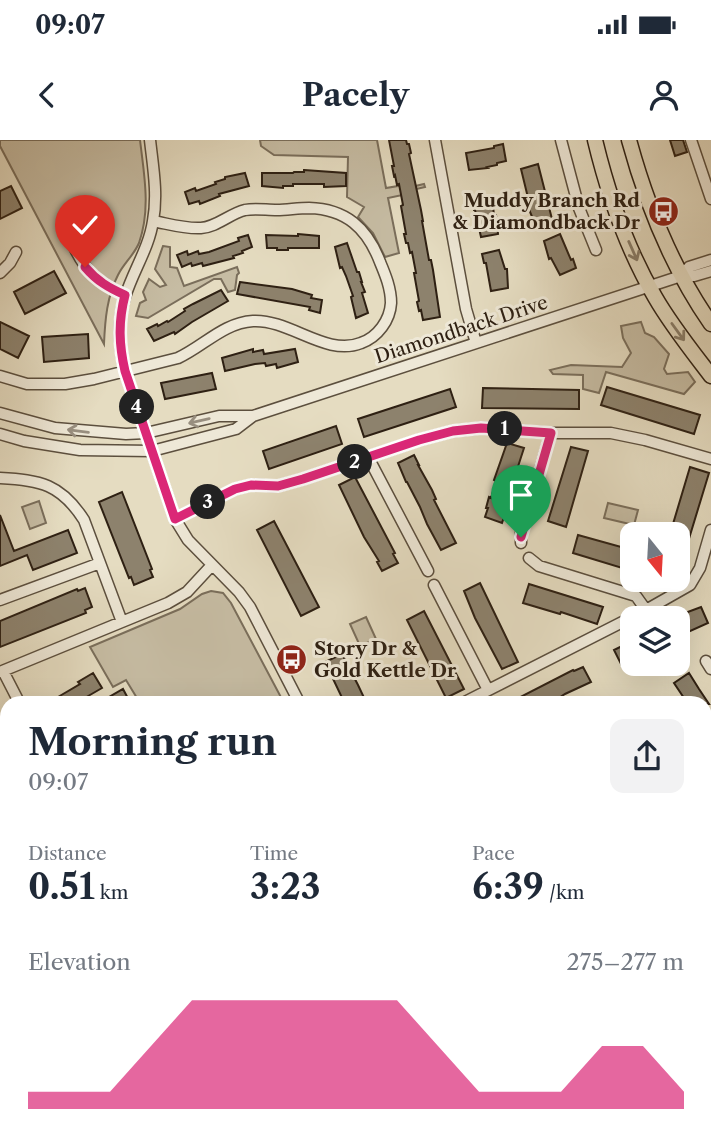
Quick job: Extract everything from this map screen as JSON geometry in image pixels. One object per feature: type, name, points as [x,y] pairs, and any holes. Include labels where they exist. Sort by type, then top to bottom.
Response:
[{"type":"main road","points":[[595,140],[615,210],[649,286],[668,318],[711,376]]},
{"type":"main road","points":[[629,140],[649,205],[667,249],[711,324]]},
{"type":"street","points":[[150,140],[155,193],[153,221],[146,250],[125,295],[122,308],[119,333],[125,371],[175,519],[188,540],[239,592],[250,607],[296,696]]},
{"type":"street","points":[[435,140],[476,343]]},
{"type":"street","points":[[561,140],[579,208],[596,250]]},
{"type":"street","points":[[691,140],[711,199]]},
{"type":"street","points":[[0,376],[27,384],[79,382],[178,358],[224,329],[251,321],[266,321],[329,344],[353,346],[366,341],[379,331],[387,317],[391,305],[390,292],[372,243],[359,226],[336,213],[310,208],[249,209],[199,228],[153,221]]},
{"type":"street","points":[[74,247],[93,277],[125,295]]},
{"type":"street","points":[[0,273],[16,252]]},
{"type":"street","points":[[681,276],[689,267],[711,260]]},
{"type":"street","points":[[681,276],[694,276],[711,271]]},
{"type":"street","name":"Diamondback Drive","points":[[0,413],[55,428],[126,434],[146,433],[219,416],[253,416],[681,276]]},
{"type":"street","name":"Diamondback Drive","points":[[0,434],[24,441],[80,450],[152,451],[236,429],[253,416]]},
{"type":"street","points":[[175,519],[235,489],[251,485],[278,486],[453,431],[481,428],[551,433],[611,433],[711,459]]},
{"type":"street","points":[[521,542],[521,533],[551,433]]},
{"type":"street","points":[[368,457],[428,572]]},
{"type":"street","points":[[0,478],[32,480],[47,485],[63,494],[75,506],[84,520],[122,622]]},
{"type":"street","points":[[653,606],[694,581],[711,530]]},
{"type":"street","points":[[529,558],[540,566],[636,596],[643,606]]},
{"type":"street","points":[[0,600],[100,563]]},
{"type":"street","points":[[15,696],[1,672],[181,596],[212,565]]},
{"type":"street","points":[[434,584],[488,690]]},
{"type":"street","points":[[476,696],[620,623]]},
{"type":"shaded area","points":[[0,140],[140,140],[146,192],[143,230],[137,247],[120,271],[111,291],[104,344],[0,146]]},
{"type":"shaded area","points":[[260,140],[377,140],[386,188],[410,184],[411,187],[424,184],[425,187],[388,198],[399,253],[385,257],[373,233],[358,217],[364,207],[347,197],[348,157],[274,155],[261,146]]},
{"type":"shaded area","points":[[163,246],[170,247],[170,267],[177,268],[184,286],[237,267],[239,273],[235,290],[228,292],[221,279],[214,279],[148,318],[136,316],[140,303],[146,300],[143,292],[149,279],[160,287],[166,285],[155,269]]},
{"type":"shaded area","points":[[641,322],[645,333],[654,337],[669,354],[664,369],[667,374],[688,372],[695,382],[684,394],[606,372],[599,393],[583,389],[583,375],[553,374],[550,370],[571,365],[622,367],[631,353],[623,338],[621,326]]},
{"type":"shaded area","points":[[39,501],[46,523],[30,529],[22,507]]},
{"type":"shaded area","points":[[608,503],[638,510],[635,522],[604,518]]},
{"type":"shaded area","points":[[211,591],[223,593],[231,603],[280,696],[136,696],[126,680],[113,687],[90,647],[180,609]]},
{"type":"shaded area","points":[[366,617],[376,639],[360,646],[350,624]]},
{"type":"building","points":[[389,140],[406,140],[409,144],[440,317],[423,320],[421,310],[419,311],[416,273],[412,252],[410,253],[404,234],[403,205],[399,184],[397,185],[394,176]]},
{"type":"building","points":[[670,140],[683,140],[687,152],[675,156]]},
{"type":"building","points":[[503,144],[506,161],[488,168],[469,170],[466,153]]},
{"type":"building","points":[[538,164],[552,219],[535,224],[528,207],[530,206],[521,169]]},
{"type":"building","points":[[304,170],[346,173],[346,186],[262,186],[262,173],[293,173]]},
{"type":"building","points":[[245,173],[249,186],[219,194],[220,196],[200,204],[199,201],[189,204],[185,192],[195,188],[196,191],[216,184],[215,182],[225,177]]},
{"type":"building","points":[[11,186],[22,208],[0,219],[0,191]]},
{"type":"building","points":[[489,197],[496,215],[498,234],[481,237],[472,200]]},
{"type":"building","points":[[560,234],[576,268],[560,275],[551,258],[549,259],[544,241]]},
{"type":"building","points":[[248,235],[252,247],[233,256],[234,258],[203,266],[202,263],[192,266],[191,263],[182,267],[177,255],[187,251],[188,255],[198,251],[199,254],[209,252]]},
{"type":"building","points":[[266,235],[319,236],[319,248],[267,248]]},
{"type":"building","points":[[347,243],[365,292],[362,293],[368,313],[356,318],[351,297],[353,296],[342,267],[340,268],[335,247]]},
{"type":"building","points":[[499,250],[507,269],[508,288],[491,291],[482,254]]},
{"type":"building","points":[[54,271],[66,293],[25,314],[14,292]]},
{"type":"building","points":[[240,282],[292,289],[312,295],[311,298],[322,300],[320,313],[309,310],[310,307],[237,294]]},
{"type":"building","points":[[221,290],[228,301],[175,334],[174,332],[154,341],[147,329],[168,322],[185,311],[184,309]]},
{"type":"building","points":[[0,322],[29,336],[18,358],[0,349]]},
{"type":"building","points":[[88,334],[89,358],[44,362],[42,337]]},
{"type":"building","points":[[253,349],[253,352],[263,350],[264,354],[295,349],[298,362],[277,368],[276,364],[266,366],[265,363],[225,371],[222,358]]},
{"type":"building","points":[[212,373],[216,389],[165,399],[161,383]]},
{"type":"building","points":[[607,387],[700,415],[694,434],[601,405]]},
{"type":"building","points":[[483,388],[579,390],[579,409],[482,408]]},
{"type":"building","points":[[450,389],[456,407],[364,437],[358,419]]},
{"type":"building","points":[[336,426],[342,444],[269,469],[263,451]]},
{"type":"building","points":[[507,443],[524,448],[502,523],[485,517]]},
{"type":"building","points":[[571,447],[588,451],[566,527],[548,521]]},
{"type":"building","points":[[414,455],[456,543],[441,550],[398,463]]},
{"type":"building","points":[[690,467],[709,473],[690,535],[690,522],[674,522]]},
{"type":"building","points":[[355,477],[398,563],[382,571],[339,485]]},
{"type":"building","points":[[122,492],[152,569],[150,570],[153,577],[134,585],[99,502]]},
{"type":"building","points":[[0,515],[14,551],[68,530],[77,553],[33,570],[27,555],[0,566]]},
{"type":"building","points":[[274,521],[319,607],[301,616],[257,530]]},
{"type":"building","points":[[578,535],[620,547],[620,567],[573,553]]},
{"type":"building","points":[[480,583],[518,662],[502,669],[464,591]]},
{"type":"building","points":[[529,584],[603,607],[597,624],[523,603]]},
{"type":"building","points":[[85,588],[92,607],[85,610],[86,613],[0,647],[0,621]]},
{"type":"building","points":[[701,607],[708,623],[690,631],[690,611]]},
{"type":"building","points":[[424,611],[464,689],[445,696],[407,620]]},
{"type":"building","points":[[620,647],[620,662],[614,650]]},
{"type":"building","points":[[342,654],[363,696],[341,696],[325,662]]},
{"type":"building","points":[[583,667],[591,682],[562,696],[523,696],[573,670]]},
{"type":"building","points":[[93,673],[102,688],[88,696],[60,696],[80,684],[78,682]]},
{"type":"building","points":[[690,675],[704,696],[683,696],[674,683]]},
{"type":"building","points":[[123,689],[127,696],[111,696]]},
{"type":"place","name":"Muddy Branch Rd & Diamondback Dr","points":[[663,211]]},
{"type":"place","name":"Story Dr & Gold Kettle Dr","points":[[291,659]]},
{"type":"route","points":[[85,267],[105,286],[125,295],[119,333],[120,351],[175,519],[235,489],[251,485],[278,486],[453,431],[481,428],[551,433],[521,537]]}]
